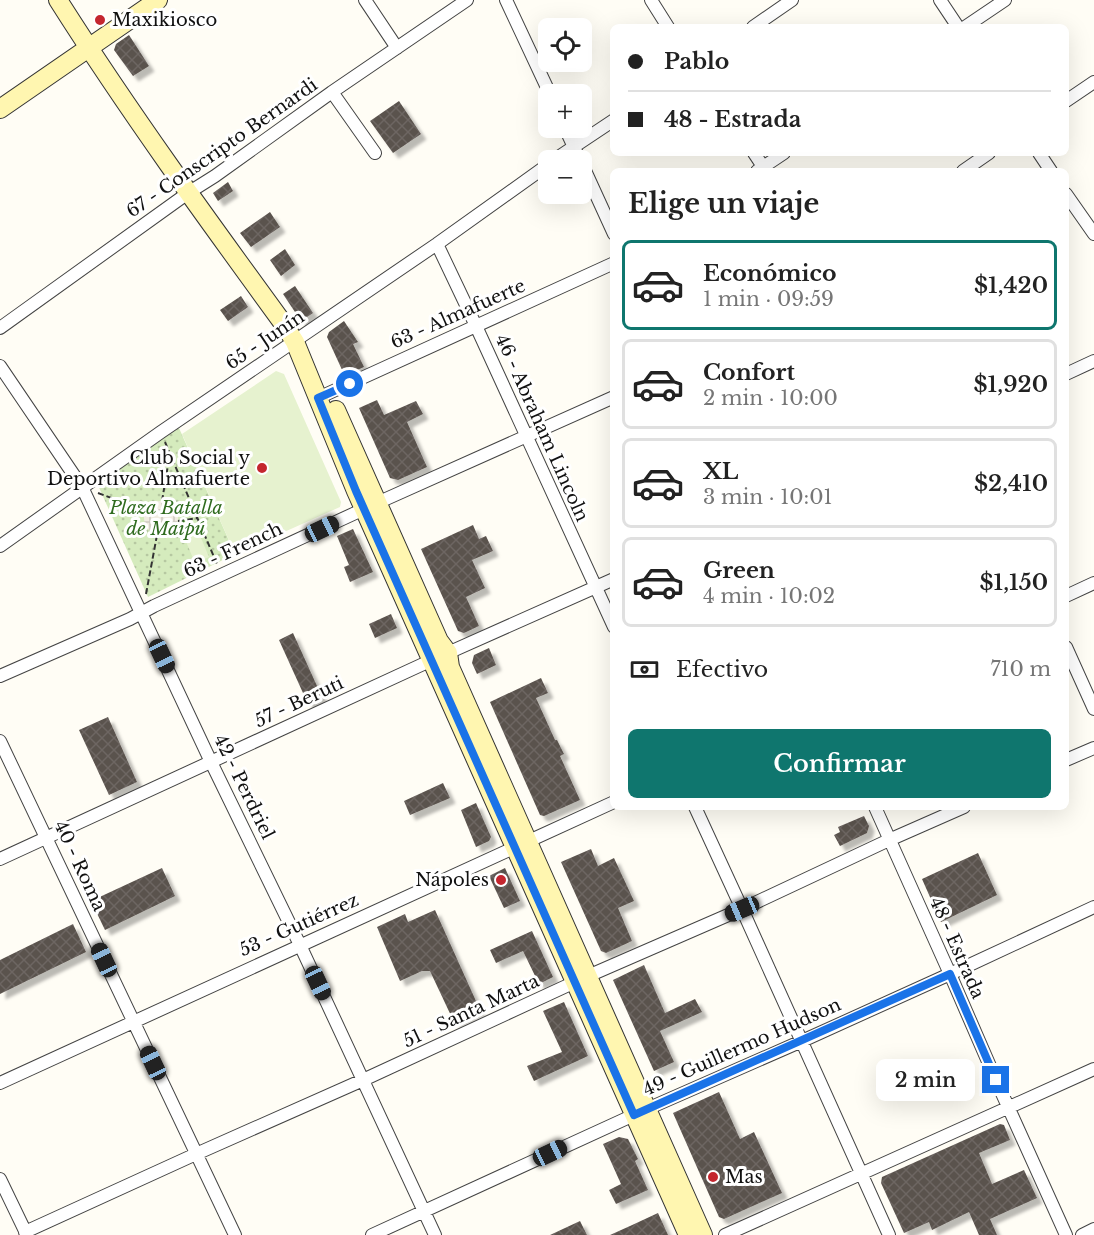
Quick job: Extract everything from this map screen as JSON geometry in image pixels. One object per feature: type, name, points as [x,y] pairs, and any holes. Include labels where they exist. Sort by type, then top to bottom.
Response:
[{"type":"main road","points":[[58,0],[188,193],[285,326],[323,396],[371,506],[439,641],[440,657],[450,668],[521,844],[640,1112],[688,1235]]},
{"type":"main road","points":[[0,109],[158,0]]},
{"type":"main road","points":[[640,1112],[703,1235]]},
{"type":"street","points":[[365,0],[397,48]]},
{"type":"street","name":"67 - Conscripto Bernardi","points":[[0,328],[188,193],[467,0]]},
{"type":"street","points":[[506,0],[545,84]]},
{"type":"street","points":[[651,0],[666,24]]},
{"type":"street","points":[[757,24],[792,0]]},
{"type":"street","points":[[940,0],[956,24]]},
{"type":"street","points":[[969,24],[1005,0]]},
{"type":"street","points":[[1069,99],[1094,82]]},
{"type":"street","points":[[332,92],[375,153]]},
{"type":"street","points":[[568,150],[610,123]]},
{"type":"street","points":[[570,138],[576,150]]},
{"type":"street","points":[[765,168],[780,156]]},
{"type":"street","points":[[967,168],[985,156]]},
{"type":"street","name":"65 - Junín","points":[[0,546],[538,172]]},
{"type":"street","points":[[592,186],[610,225]]},
{"type":"street","points":[[1069,198],[1094,234]]},
{"type":"street","name":"46 - Abraham Lincoln","points":[[437,244],[610,619]]},
{"type":"street","name":"63 - Almafuerte","points":[[323,396],[610,265]]},
{"type":"street","points":[[1069,373],[1094,361]]},
{"type":"street","name":"42 - Perdriel","points":[[0,366],[82,487],[435,1235]]},
{"type":"street","name":"63 - French","points":[[0,676],[610,399]]},
{"type":"street","name":"57 - Beruti","points":[[0,859],[610,581]]},
{"type":"street","points":[[1069,595],[1094,583]]},
{"type":"street","points":[[1069,654],[1094,709]]},
{"type":"street","name":"40 - Roma","points":[[0,741],[235,1235]]},
{"type":"street","points":[[1069,759],[1094,748]]},
{"type":"street","name":"53 - Gutiérrez","points":[[0,1083],[610,804]]},
{"type":"street","points":[[696,810],[889,1235]]},
{"type":"street","name":"48 - Estrada","points":[[876,810],[1066,1235]]},
{"type":"street","name":"51 - Santa Marta","points":[[26,1234],[196,1154],[957,810]]},
{"type":"street","name":"49 - Guillermo Hudson","points":[[372,1235],[1094,907]]},
{"type":"street","points":[[725,1235],[1094,1069]]},
{"type":"street","points":[[0,1179],[26,1234]]},
{"type":"street","points":[[1082,1235],[1094,1229]]},
{"type":"path","points":[[161,432],[221,575]]},
{"type":"path","points":[[162,501],[170,452]]},
{"type":"path","points":[[82,487],[146,511]]},
{"type":"path","points":[[178,521],[198,518]]},
{"type":"path","points":[[142,613],[157,535]]},
{"type":"green space","name":"Club Social y Deportivo Almafuerte","points":[[276,371],[284,374],[341,502],[340,507],[235,554],[182,434]]},
{"type":"green space","name":"Plaza Batalla de Maipú","points":[[179,428],[235,554],[148,597],[97,483]]},
{"type":"green space","points":[[196,526],[209,557],[195,563],[182,532]]},
{"type":"shaded area","points":[[161,501],[173,506],[178,518],[173,530],[161,535],[149,530],[144,518],[149,506]]},
{"type":"building","points":[[129,35],[149,66],[133,76],[114,50],[116,44]]},
{"type":"building","points":[[399,101],[421,134],[393,153],[370,121]]},
{"type":"building","points":[[228,182],[233,191],[218,201],[213,193]]},
{"type":"building","points":[[270,212],[280,227],[251,247],[240,233]]},
{"type":"building","points":[[285,249],[295,265],[281,276],[270,260]]},
{"type":"building","points":[[295,286],[313,313],[301,321],[283,294]]},
{"type":"building","points":[[241,296],[248,307],[228,321],[220,310]]},
{"type":"building","points":[[344,321],[358,342],[353,344],[364,367],[348,374],[343,372],[327,337],[329,332]]},
{"type":"building","points":[[377,400],[384,415],[416,401],[423,414],[407,422],[427,467],[398,480],[390,478],[359,408]]},
{"type":"building","points":[[473,525],[479,539],[486,536],[493,551],[472,560],[485,588],[466,597],[479,626],[464,633],[458,631],[421,549]]},
{"type":"building","points":[[353,529],[373,572],[350,582],[344,567],[349,565],[337,536]]},
{"type":"building","points":[[391,614],[397,628],[375,638],[369,624]]},
{"type":"building","points":[[293,633],[322,697],[308,704],[279,640]]},
{"type":"building","points":[[489,648],[496,665],[477,674],[472,663],[474,655]]},
{"type":"building","points":[[541,678],[548,693],[536,698],[564,754],[560,756],[580,800],[544,816],[540,815],[490,702]]},
{"type":"building","points":[[108,717],[137,782],[109,795],[79,730]]},
{"type":"building","points":[[443,783],[450,798],[410,815],[404,801]]},
{"type":"building","points":[[476,803],[491,837],[489,841],[476,847],[461,810]]},
{"type":"building","points":[[864,816],[869,826],[867,833],[840,846],[834,835],[840,832],[838,827]]},
{"type":"building","points":[[591,849],[598,866],[614,858],[634,901],[618,908],[632,941],[606,953],[601,951],[561,862]]},
{"type":"building","points":[[978,853],[997,895],[941,922],[922,879]]},
{"type":"building","points":[[162,868],[175,896],[105,930],[91,901]]},
{"type":"building","points":[[505,868],[520,901],[504,908],[489,876]]},
{"type":"building","points":[[435,910],[480,1010],[454,1022],[430,971],[422,971],[400,981],[377,927],[405,914],[408,922]]},
{"type":"building","points":[[73,924],[86,952],[0,994],[0,960]]},
{"type":"building","points":[[532,931],[553,977],[539,984],[523,951],[496,963],[490,950]]},
{"type":"building","points":[[644,965],[665,1013],[695,999],[702,1012],[660,1031],[674,1062],[654,1071],[613,980]]},
{"type":"building","points":[[564,1002],[588,1056],[534,1081],[527,1066],[562,1052],[543,1011]]},
{"type":"building","points":[[719,1092],[740,1139],[754,1132],[782,1193],[724,1219],[719,1217],[673,1113]]},
{"type":"building","points":[[1000,1124],[1004,1125],[1010,1140],[979,1153],[992,1184],[1024,1170],[1037,1198],[990,1219],[997,1235],[979,1235],[969,1212],[932,1230],[929,1222],[904,1233],[881,1183],[882,1177]]},
{"type":"building","points":[[619,1137],[628,1139],[638,1159],[635,1161],[648,1190],[616,1204],[609,1190],[621,1184],[603,1144]]},
{"type":"building","points":[[658,1213],[668,1235],[610,1235],[630,1226]]},
{"type":"building","points":[[580,1221],[587,1235],[550,1235]]},
{"type":"place","name":"Maxikiosco","points":[[100,20]]},
{"type":"place","name":"Club Social y Deportivo Almafuerte","points":[[262,468]]},
{"type":"place","name":"Nápoles","points":[[501,880]]},
{"type":"place","name":"Mas","points":[[713,1177]]},
{"type":"route","points":[[350,384],[318,398],[356,491],[634,1115],[950,974],[996,1080]]}]
